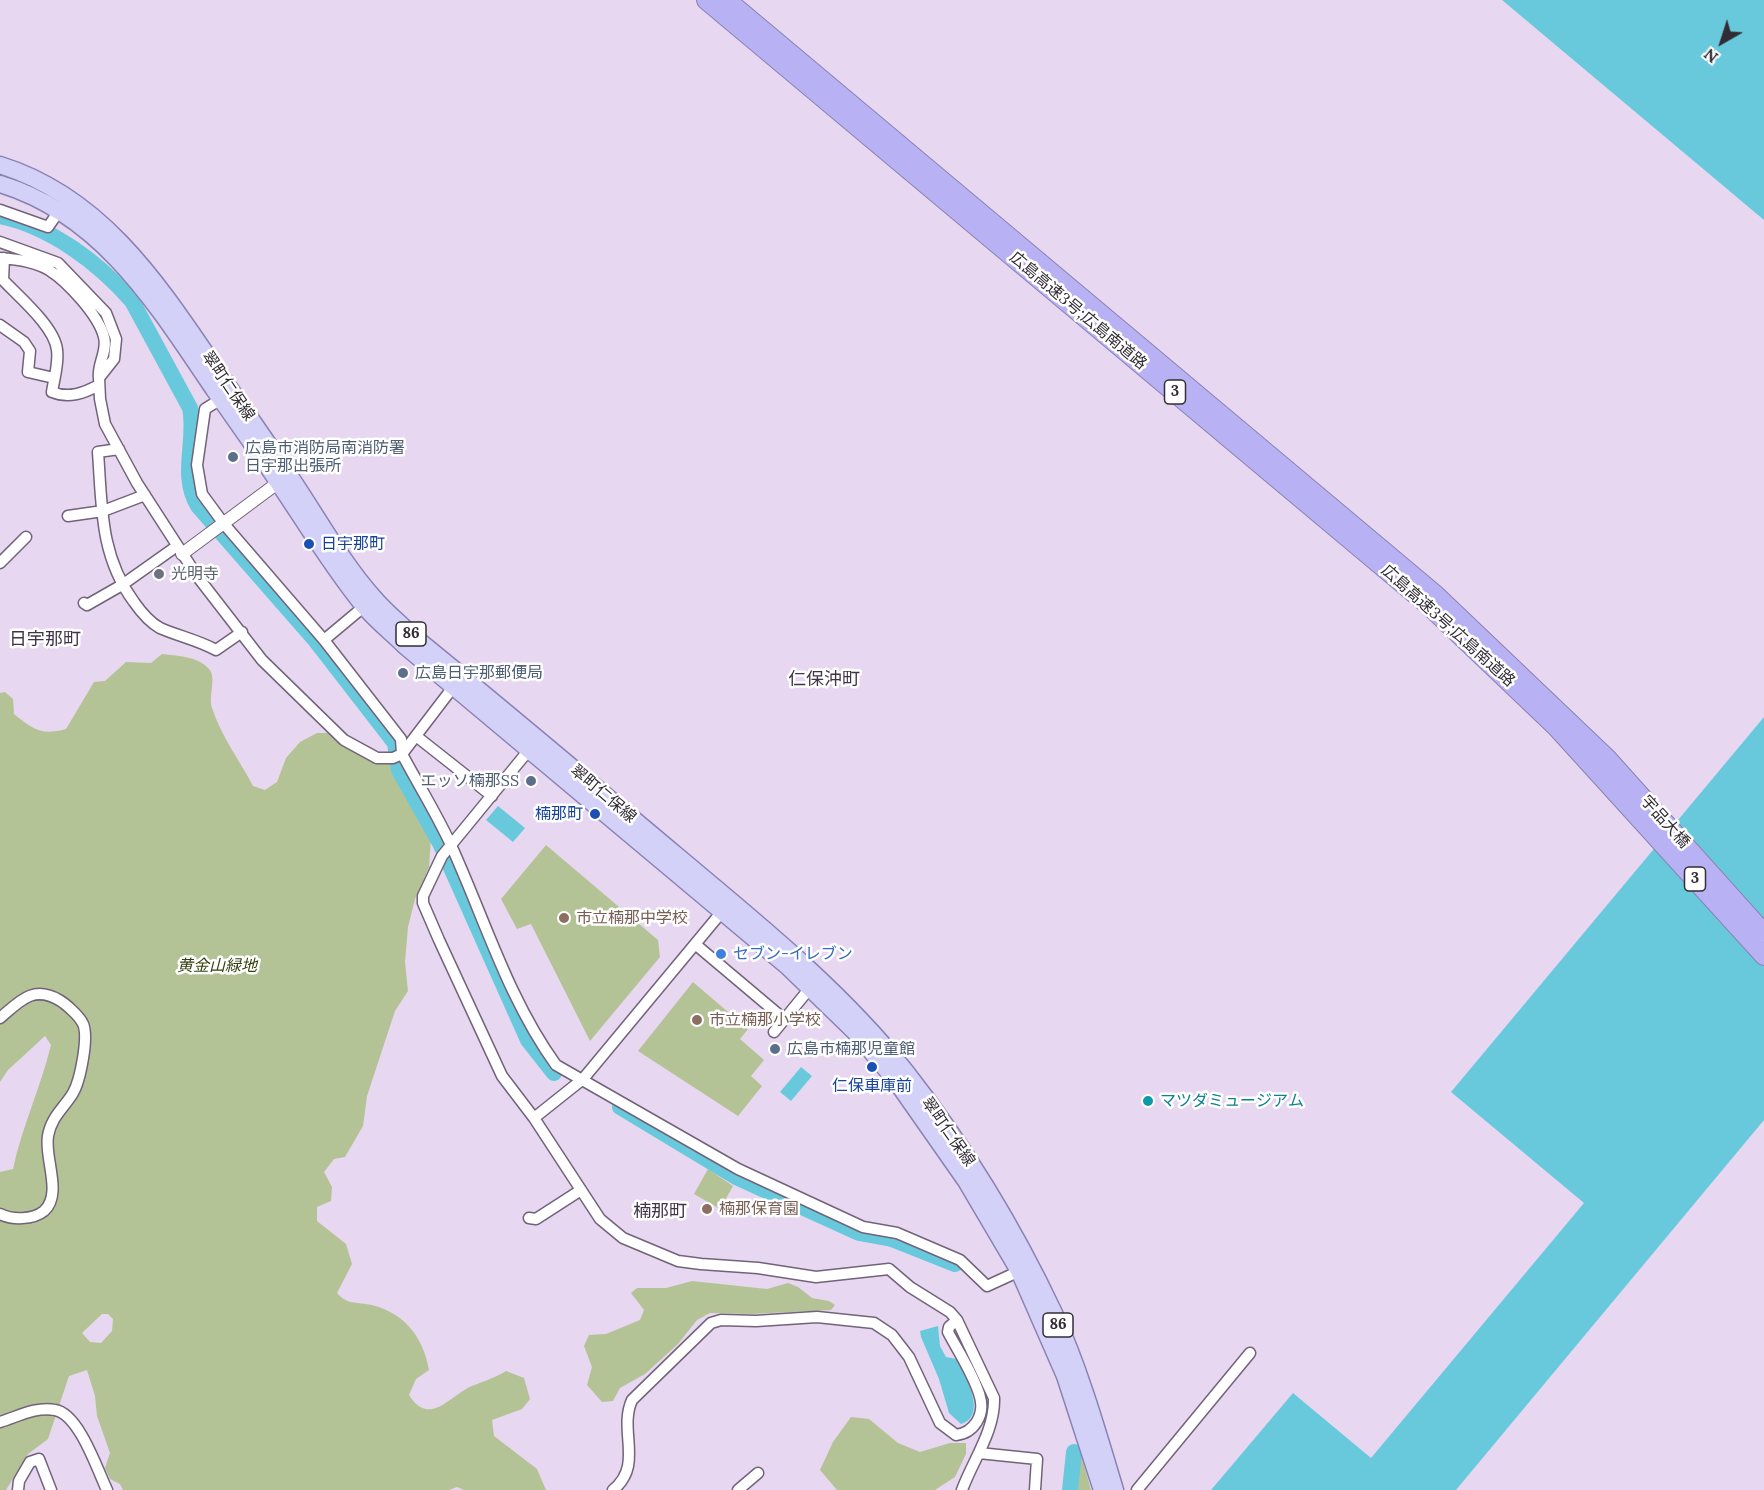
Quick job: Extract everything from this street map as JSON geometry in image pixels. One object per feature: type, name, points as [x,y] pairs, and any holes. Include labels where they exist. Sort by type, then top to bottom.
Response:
[{"type":"highway","name":"広島高速3号;広島南道路","points":[[706,0],[1428,605],[1633,797]]},
{"type":"highway","name":"広島高速3号;広島南道路","points":[[728,0],[1436,595],[1564,715],[1633,797]]},
{"type":"highway","name":"宇品大橋","points":[[1633,797],[1764,933]]},
{"type":"highway","name":"宇品大橋","points":[[1633,797],[1764,956]]},
{"type":"main road","name":"翠町仁保線","points":[[0,165],[42,182],[73,200],[100,220],[129,249],[173,306],[284,479],[322,549],[405,646],[458,681],[726,906],[855,1032],[940,1131]]},
{"type":"main road","name":"翠町仁保線","points":[[0,184],[58,211],[105,245],[134,276],[221,399],[284,479]]},
{"type":"main road","name":"翠町仁保線","points":[[726,906],[795,955],[859,1019],[905,1071],[966,1181],[1025,1268],[1065,1376],[1115,1490]]},
{"type":"main road","name":"翠町仁保線","points":[[1095,1447],[1102,1490]]},
{"type":"street","points":[[0,210],[48,226],[58,211]]},
{"type":"street","points":[[0,243],[58,263],[106,313],[116,339],[114,359],[99,382],[85,393],[61,396],[52,392],[57,350],[54,338],[3,280],[2,258],[49,270],[97,319],[105,339],[98,369],[99,382],[105,424],[145,495],[180,550],[262,660],[344,740],[377,758],[399,756],[458,681]]},
{"type":"street","points":[[0,325],[24,342],[30,351],[28,372],[54,378]]},
{"type":"street","points":[[221,399],[205,409],[197,465],[202,494],[220,527],[324,640],[402,739],[399,756],[473,901],[536,1038],[556,1065],[738,1169],[863,1227],[897,1233],[960,1260],[987,1286],[1025,1268]]},
{"type":"street","points":[[119,449],[98,452],[110,559],[122,585],[149,620],[161,628],[200,641],[216,650],[242,632]]},
{"type":"street","points":[[84,603],[87,604],[122,585],[220,527],[284,479]]},
{"type":"street","points":[[68,516],[103,511],[145,495]]},
{"type":"street","points":[[0,563],[26,537]]},
{"type":"street","points":[[324,640],[369,602]]},
{"type":"street","points":[[416,736],[492,796]]},
{"type":"street","points":[[534,744],[447,850],[423,896],[423,903],[502,1076],[534,1118],[600,1219],[623,1238],[678,1260],[816,1277],[889,1269],[910,1287],[950,1312],[957,1320],[994,1398],[994,1409],[979,1453],[962,1490]]},
{"type":"street","points":[[534,1118],[584,1079],[726,906]]},
{"type":"street","points":[[695,944],[784,1019]]},
{"type":"street","points":[[774,1032],[810,988]]},
{"type":"street","points":[[0,1018],[27,996],[44,993],[62,1001],[83,1023],[85,1037],[80,1079],[73,1094],[54,1116],[47,1137],[52,1198],[44,1211],[29,1218],[0,1214]]},
{"type":"street","points":[[529,1218],[536,1219],[581,1190]]},
{"type":"street","points":[[613,1490],[628,1470],[631,1453],[627,1419],[632,1400],[711,1323],[721,1320],[756,1321],[817,1317],[874,1323],[892,1335],[909,1357],[940,1423],[956,1435],[965,1434],[975,1427],[981,1408],[980,1396],[948,1332],[949,1327],[957,1320]]},
{"type":"street","points":[[1137,1490],[1250,1353]]},
{"type":"street","points":[[0,1422],[30,1411],[55,1410],[72,1419],[107,1490]]},
{"type":"street","points":[[979,1453],[1037,1459],[1035,1490]]},
{"type":"street","points":[[18,1490],[19,1481],[30,1462],[39,1459],[51,1490]]},
{"type":"street","points":[[738,1490],[758,1473]]},
{"type":"green space","name":"黄金山緑地","points":[[162,654],[193,659],[209,669],[212,677],[212,708],[253,786],[265,790],[277,782],[286,758],[300,742],[317,733],[329,733],[378,760],[395,763],[419,808],[431,838],[429,867],[415,899],[408,927],[405,962],[408,991],[395,1011],[367,1096],[363,1126],[345,1157],[334,1159],[324,1172],[332,1187],[331,1201],[317,1207],[317,1221],[346,1244],[352,1264],[337,1293],[347,1301],[379,1307],[390,1312],[400,1318],[416,1335],[429,1370],[416,1379],[409,1395],[417,1404],[425,1409],[432,1409],[464,1390],[506,1371],[524,1378],[530,1399],[522,1409],[492,1420],[494,1436],[537,1469],[546,1490],[464,1490],[457,1487],[449,1490],[123,1490],[120,1484],[110,1479],[105,1468],[110,1453],[97,1416],[95,1396],[87,1370],[69,1376],[48,1439],[28,1454],[6,1490],[0,1490],[0,1172],[13,1169],[51,1045],[45,1036],[8,1070],[0,1082],[0,693],[5,692],[13,699],[14,714],[27,724],[38,730],[57,731],[66,729],[94,682],[105,681],[126,662],[151,663]],"holes":[[[102,1314],[108,1314],[113,1319],[112,1331],[101,1343],[90,1342],[82,1333]]]},
{"type":"green space","points":[[546,845],[658,940],[660,957],[590,1041],[531,924],[517,929],[501,899]]},
{"type":"green space","points":[[693,982],[748,1029],[740,1039],[764,1060],[751,1076],[762,1086],[738,1116],[638,1051]]},
{"type":"green space","points":[[708,1169],[733,1186],[720,1209],[694,1194]]},
{"type":"green space","points":[[692,1281],[767,1289],[788,1283],[798,1287],[812,1298],[829,1301],[835,1305],[831,1310],[751,1314],[710,1313],[697,1320],[678,1344],[645,1374],[620,1388],[613,1401],[602,1402],[587,1385],[592,1367],[584,1346],[589,1335],[606,1334],[640,1320],[644,1310],[631,1293],[637,1288],[666,1288]]},
{"type":"green space","points":[[851,1417],[869,1419],[898,1443],[920,1452],[950,1443],[966,1443],[966,1454],[955,1477],[935,1490],[837,1490],[820,1470],[833,1442]]},
{"type":"green space","points":[[1080,1451],[1091,1490],[1074,1490]]},
{"type":"water","points":[[1502,0],[1764,0],[1764,220]]},
{"type":"water","points":[[1764,717],[1764,1120],[1456,1490],[1211,1490],[1293,1393],[1371,1458],[1584,1203],[1451,1092]]},
{"type":"water","points":[[498,806],[525,828],[513,842],[486,820]]},
{"type":"water","points":[[801,1067],[812,1076],[791,1101],[780,1092]]},
{"type":"water","points":[[938,1326],[940,1346],[946,1357],[957,1359],[972,1394],[973,1413],[969,1420],[961,1424],[949,1413],[939,1379],[921,1337],[920,1331]]},
{"type":"waterway","points":[[0,216],[19,221],[55,237],[89,260],[132,301],[190,408],[192,433],[189,470],[192,494],[198,506],[316,641],[395,743],[399,770],[440,843],[528,1040],[554,1073]]},
{"type":"waterway","points":[[620,1107],[736,1177],[859,1233],[892,1239],[955,1264]]},
{"type":"waterway","points":[[1070,1490],[1074,1452]]},
{"type":"place","name":"広島市消防局南消防署 日宇那出張所","points":[[233,457]]},
{"type":"place","name":"日宇那町","points":[[309,544]]},
{"type":"place","name":"光明寺","points":[[159,574]]},
{"type":"place","name":"広島日宇那郵便局","points":[[403,673]]},
{"type":"place","name":"エッソ楠那SS","points":[[531,781]]},
{"type":"place","name":"楠那町","points":[[595,814]]},
{"type":"place","name":"市立楠那中学校","points":[[564,918]]},
{"type":"place","name":"セブン-イレブン","points":[[721,954]]},
{"type":"place","name":"市立楠那小学校","points":[[697,1020]]},
{"type":"place","name":"広島市楠那児童館","points":[[775,1049]]},
{"type":"place","name":"仁保車庫前","points":[[872,1067]]},
{"type":"place","name":"マツダミュージアム","points":[[1148,1101]]},
{"type":"place","name":"楠那保育園","points":[[707,1209]]},
{"type":"district","name":"日宇那町","points":[[45,640]]},
{"type":"district","name":"仁保沖町","points":[[824,680]]},
{"type":"district","name":"楠那町","points":[[660,1212]]}]
